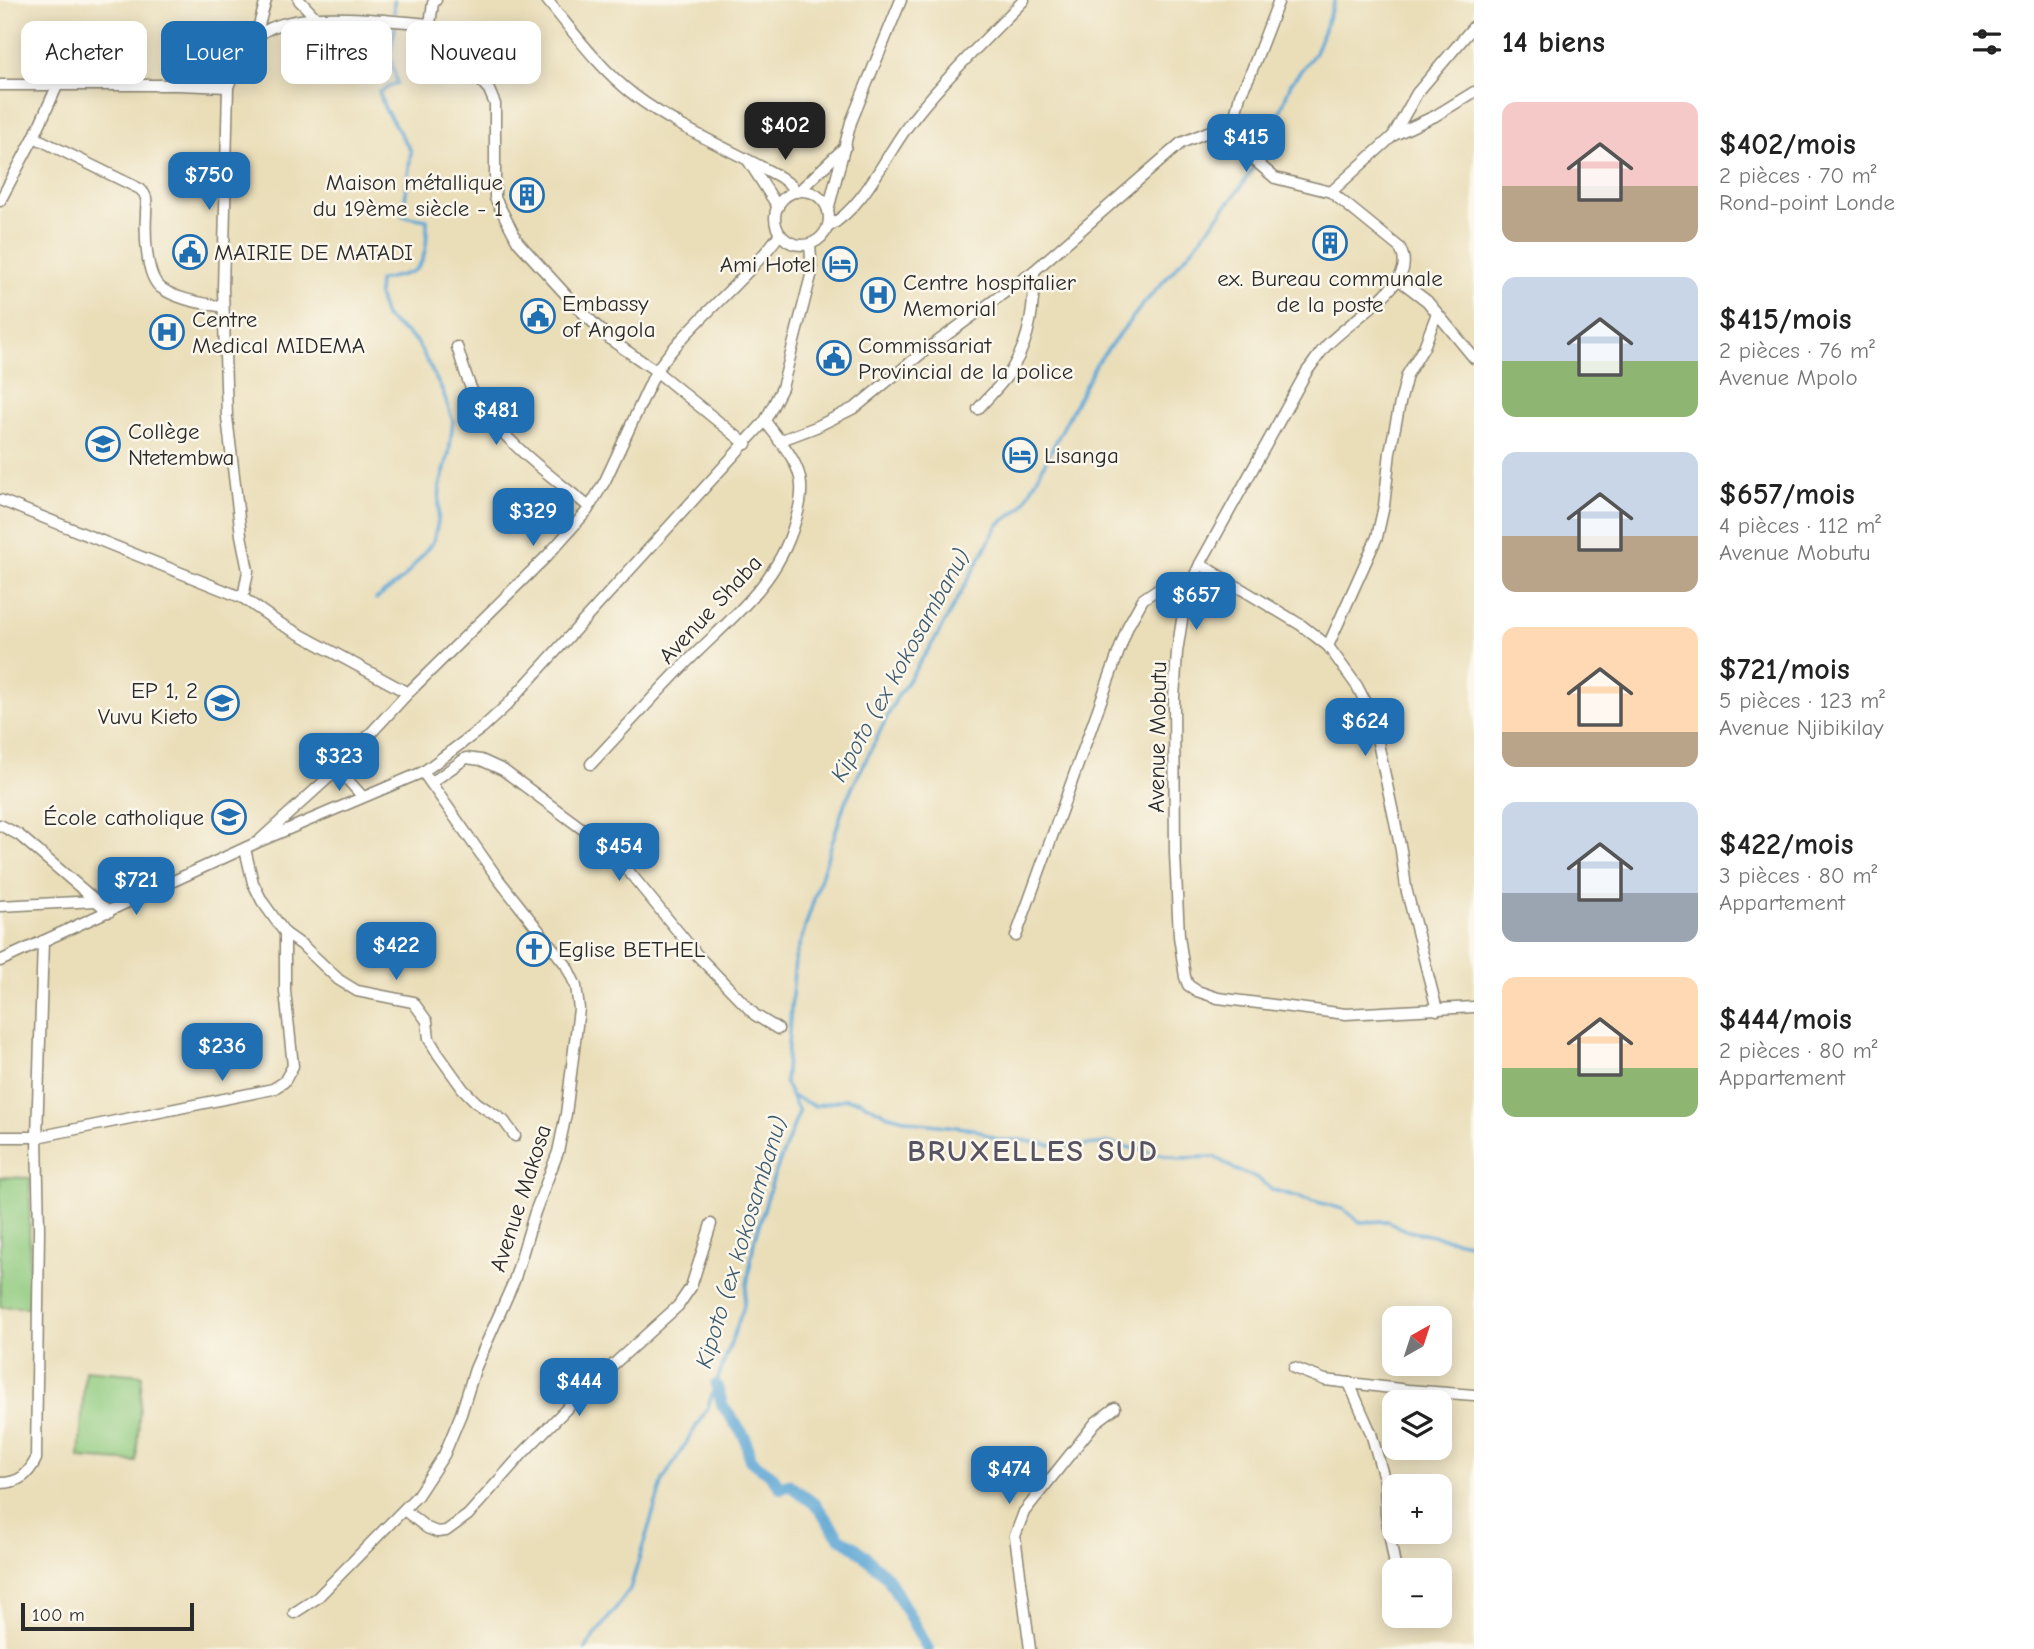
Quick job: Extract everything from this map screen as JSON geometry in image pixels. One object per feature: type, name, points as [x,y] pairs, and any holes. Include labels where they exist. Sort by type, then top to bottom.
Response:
[{"type":"street","points":[[260,21],[266,0]]},
{"type":"street","points":[[299,0],[315,17]]},
{"type":"street","points":[[430,21],[433,3],[436,0]]},
{"type":"street","points":[[547,0],[589,52],[633,94],[676,122],[787,181],[798,192],[817,195],[828,210]]},
{"type":"street","points":[[846,146],[798,192],[783,199],[778,207],[775,216],[780,234],[788,242],[799,246],[810,245],[824,235],[828,227],[828,210],[846,146],[851,122],[901,0]]},
{"type":"street","points":[[828,227],[847,214],[861,197],[914,117],[1024,0]]},
{"type":"street","points":[[1279,0],[1240,95],[1234,121],[1238,146],[1275,178],[1331,192],[1399,248],[1404,258],[1403,270],[1398,279],[1427,301],[1474,358]]},
{"type":"street","points":[[267,32],[277,26],[315,17],[406,23]]},
{"type":"street","points":[[1394,135],[1417,93],[1474,26]]},
{"type":"street","points":[[0,201],[58,84]]},
{"type":"street","points":[[229,84],[223,227],[223,307],[227,417],[248,571],[243,598]]},
{"type":"street","points":[[484,84],[495,104],[495,198],[518,242],[611,340],[656,371],[746,444]]},
{"type":"street","points":[[0,85],[228,87]]},
{"type":"street","points":[[1331,192],[1394,135],[1435,116],[1474,92]]},
{"type":"street","points":[[779,441],[816,428],[856,407],[922,353],[1034,271],[1181,143],[1234,121]]},
{"type":"street","points":[[34,137],[140,189],[147,199],[145,236],[156,283],[187,299],[223,307]]},
{"type":"street","points":[[748,161],[778,207]]},
{"type":"street","points":[[258,842],[338,769],[408,693],[547,556],[589,508],[605,481],[656,371],[680,339],[759,262],[780,234]]},
{"type":"street","points":[[0,961],[258,842],[423,772],[482,728],[507,705],[765,421],[782,388],[812,272],[810,245]]},
{"type":"street","points":[[978,410],[1012,369],[1024,345],[1032,315],[1034,271]]},
{"type":"street","name":"Avenue Mobutu","points":[[1398,279],[1325,346],[1307,371],[1189,586],[1177,652],[1174,698],[1175,854],[1179,936],[1182,964],[1188,985],[1218,998],[1346,1014],[1474,1007]]},
{"type":"street","points":[[1328,646],[1377,537],[1399,403],[1407,375],[1424,347],[1437,313]]},
{"type":"street","points":[[457,347],[475,396],[495,425],[589,508]]},
{"type":"street","name":"Avenue Shaba","points":[[591,764],[683,666],[754,596],[775,570],[790,541],[800,504],[800,477],[765,421]]},
{"type":"street","points":[[0,500],[243,598],[279,623],[408,693]]},
{"type":"street","points":[[1200,564],[1301,625],[1328,646],[1357,685],[1372,715],[1401,850],[1406,888],[1437,1010]]},
{"type":"street","points":[[1016,936],[1128,626],[1143,599],[1165,584],[1189,586]]},
{"type":"street","points":[[431,783],[466,758],[481,760],[503,770],[614,855],[698,956],[755,1015],[778,1029]]},
{"type":"street","points":[[338,769],[363,797]]},
{"type":"street","name":"Avenue Makosa","points":[[294,1613],[317,1598],[404,1510],[428,1483],[444,1455],[475,1369],[514,1281],[535,1212],[558,1152],[570,1086],[579,1009],[576,986],[566,965],[499,880],[423,772]]},
{"type":"street","points":[[0,825],[19,835],[109,912]]},
{"type":"street","points":[[245,849],[253,883],[270,915],[285,933],[302,945],[339,980],[357,991],[413,1002],[427,1021],[429,1039],[463,1089],[504,1121],[515,1136]]},
{"type":"street","points":[[0,906],[96,901]]},
{"type":"street","points":[[0,1137],[37,1137],[272,1089],[285,1082],[293,1066],[293,1052],[285,991],[285,933]]},
{"type":"street","points":[[0,1483],[13,1483],[21,1478],[29,1472],[36,1459],[39,1230],[37,1137],[43,941]]},
{"type":"street","points":[[404,1510],[427,1528],[437,1532],[446,1531],[468,1515],[524,1452],[583,1392],[678,1306],[691,1287],[711,1224]]},
{"type":"street","points":[[1294,1368],[1325,1380],[1474,1395]]},
{"type":"street","points":[[1349,1383],[1371,1433],[1385,1482],[1386,1515],[1394,1558]]},
{"type":"street","points":[[1030,1649],[1015,1536],[1024,1512],[1096,1422],[1115,1408]]},
{"type":"green space","points":[[0,1177],[30,1178],[29,1307],[0,1307]]},
{"type":"green space","points":[[85,1370],[142,1375],[136,1462],[79,1458]]},
{"type":"waterway","points":[[394,0],[394,12]]},
{"type":"waterway","name":"Kipoto (ex kokosambanu)","points":[[585,1649],[630,1589],[663,1480],[707,1409],[743,1309],[754,1242],[773,1179],[799,1112],[785,1083],[795,959],[845,802],[896,699],[937,636],[998,525],[1022,507],[1096,364],[1140,308],[1194,247],[1238,191],[1267,147],[1291,83],[1315,53],[1335,0]]},
{"type":"waterway","points":[[376,599],[403,579],[433,542],[453,421],[443,392],[417,342],[385,317],[378,295],[379,281],[417,268],[424,256],[426,241],[427,220],[403,216],[411,151],[385,109],[379,92],[397,83],[390,55],[395,28]]},
{"type":"waterway","points":[[794,1097],[815,1106],[845,1099],[860,1101],[885,1114],[920,1123],[974,1129],[998,1140],[1021,1140],[1063,1147],[1108,1143],[1179,1158],[1215,1157],[1236,1170],[1257,1178],[1273,1190],[1343,1209],[1359,1222],[1387,1221],[1408,1231],[1474,1244]]},
{"type":"waterway","points":[[716,1385],[723,1406],[745,1437],[750,1460],[770,1474],[781,1488],[788,1484],[816,1505],[839,1537],[856,1548],[888,1578],[928,1649]]},
{"type":"place","name":"Maison métallique du 19ème siècle - 1","points":[[527,195]]},
{"type":"place","name":"ex. Bureau communale de la poste","points":[[1330,243]]},
{"type":"place","name":"MAIRIE DE MATADI","points":[[190,252]]},
{"type":"place","name":"Ami Hotel","points":[[840,264]]},
{"type":"place","name":"Centre hospitalier Memorial","points":[[878,295]]},
{"type":"place","name":"Embassy of Angola","points":[[538,316]]},
{"type":"place","name":"Centre Medical MIDEMA","points":[[167,332]]},
{"type":"place","name":"Commissariat Provincial de la police","points":[[834,358]]},
{"type":"place","name":"Collège Ntetembwa","points":[[103,444]]},
{"type":"place","name":"Lisanga","points":[[1020,455]]},
{"type":"place","name":"EP 1, 2 Vuvu Kieto","points":[[222,703]]},
{"type":"place","name":"École catholique","points":[[229,817]]},
{"type":"place","name":"Eglise BETHEL","points":[[534,949]]},
{"type":"district","name":"BRUXELLES SUD","points":[[1033,1151]]}]
